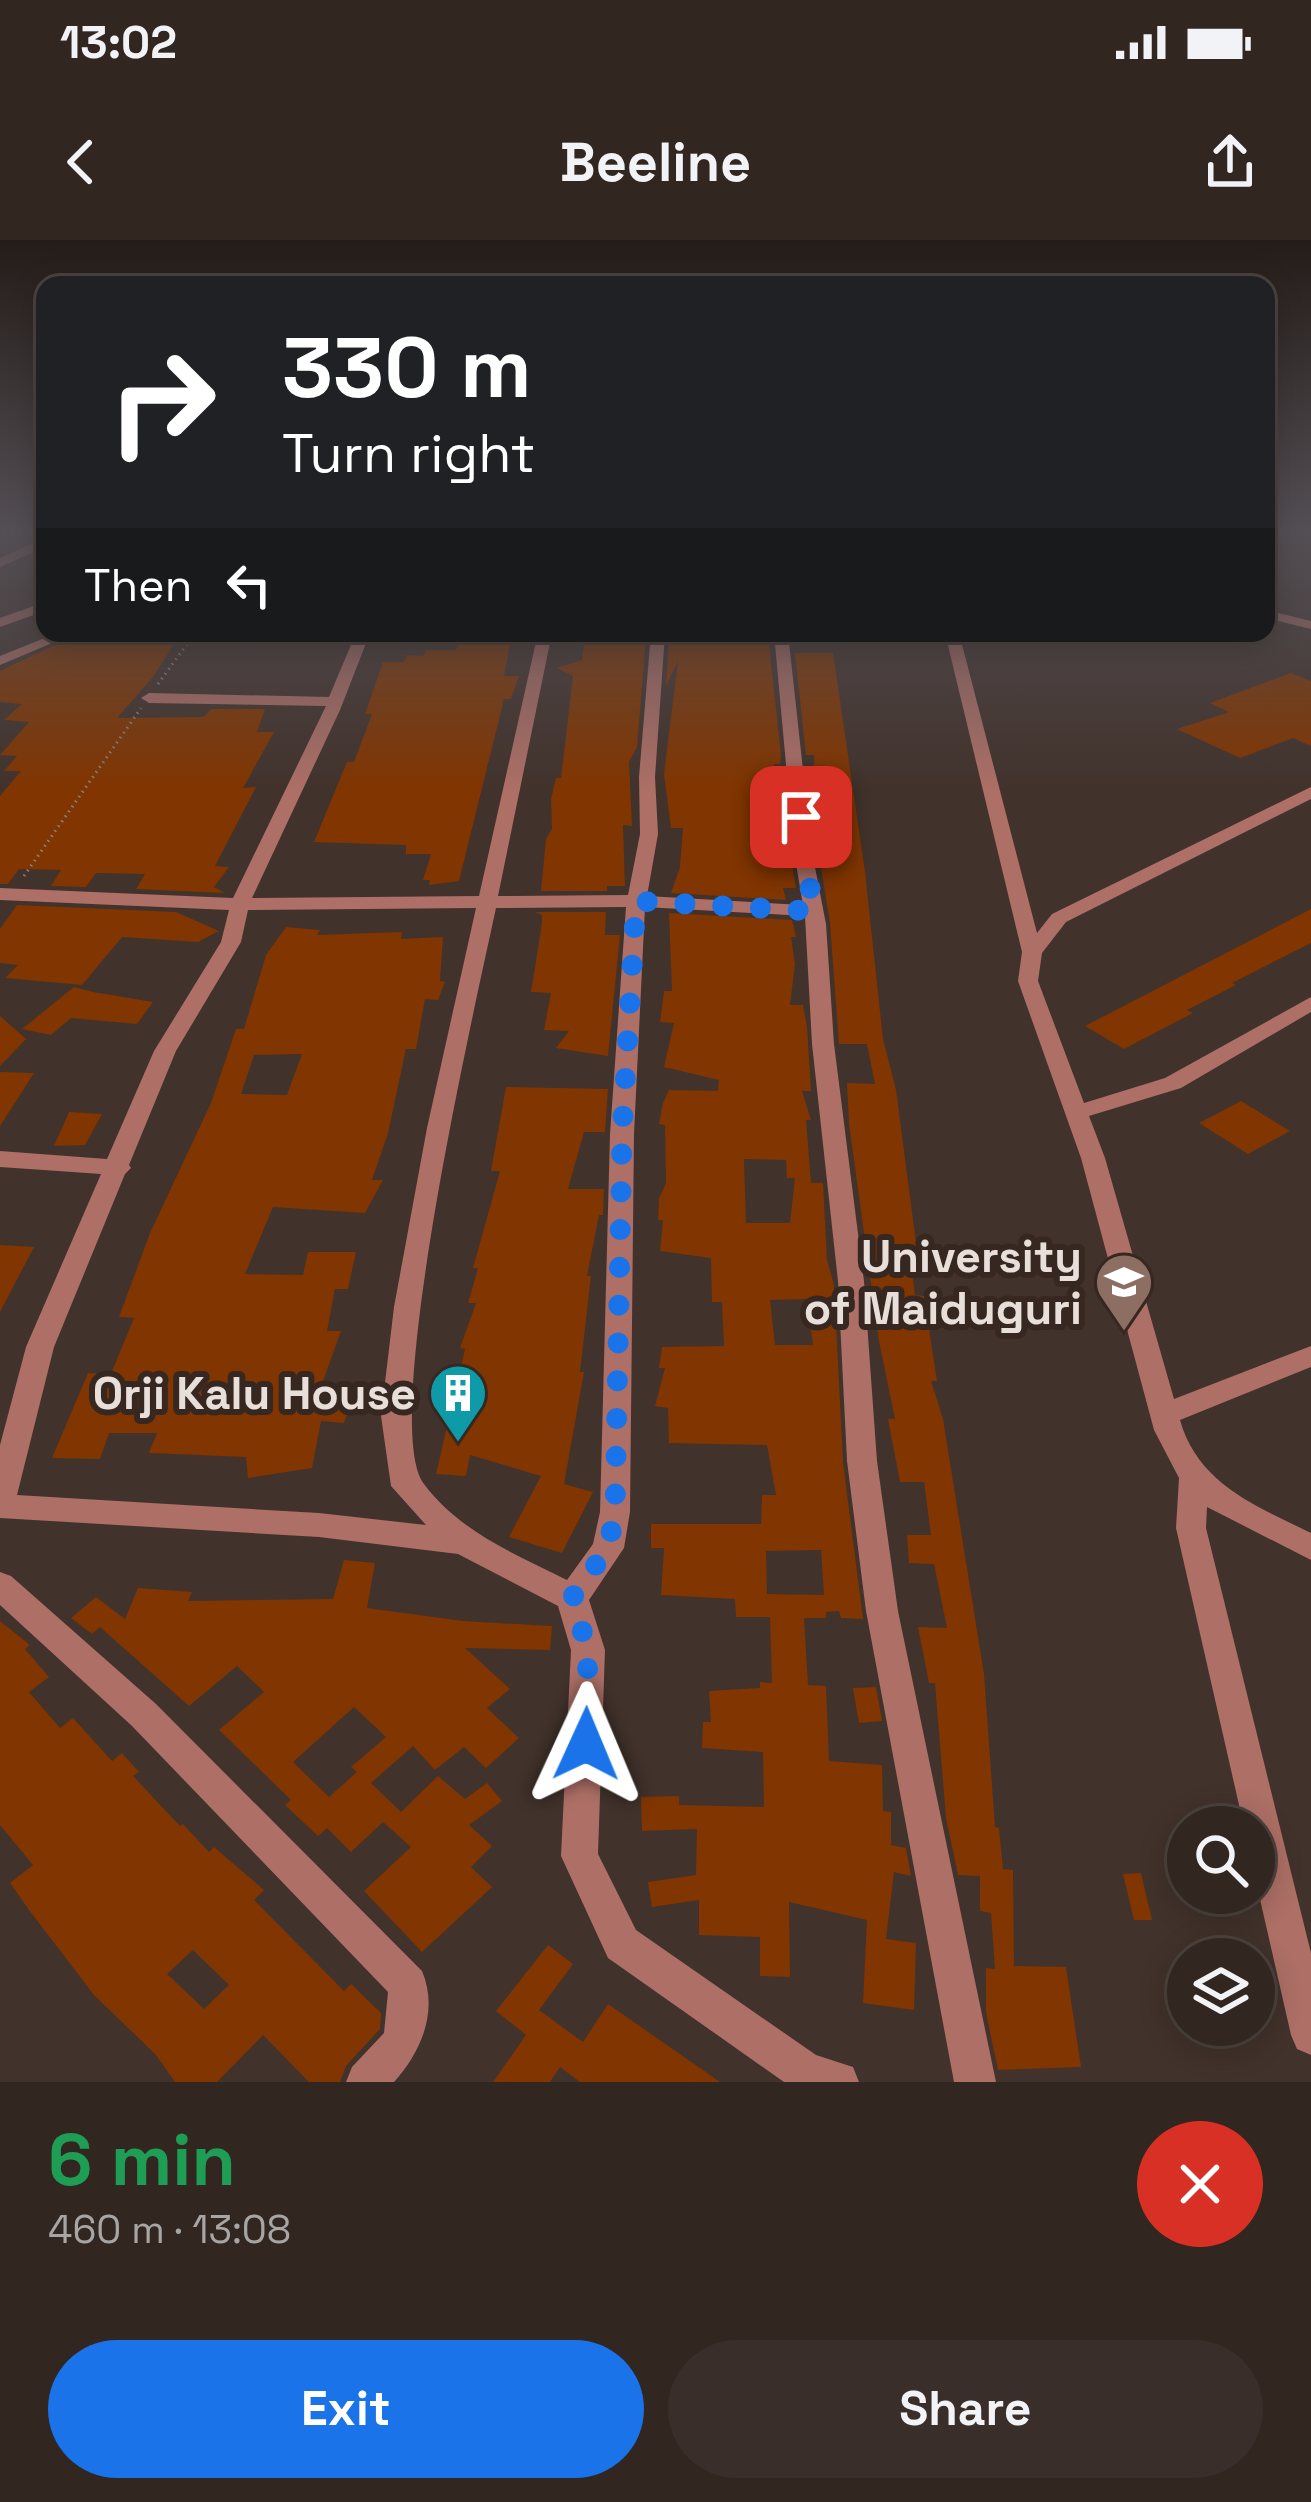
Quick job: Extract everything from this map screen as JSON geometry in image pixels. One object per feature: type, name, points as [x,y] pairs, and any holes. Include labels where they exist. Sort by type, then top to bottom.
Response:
[{"type":"street","points":[[0,661],[47,642]]},
{"type":"street","points":[[359,642],[240,904],[231,942],[165,1051],[40,1347],[0,1503],[319,1525],[464,1542]]},
{"type":"street","points":[[543,642],[439,1128],[407,1307],[395,1416],[406,1486],[464,1542],[572,1598],[588,1650],[579,1856],[622,1944],[806,2073],[838,2082]]},
{"type":"street","points":[[572,1598],[608,1548],[615,1512],[622,1134],[636,901],[649,834],[647,776],[657,642]]},
{"type":"street","points":[[782,642],[851,1281],[862,1461],[882,1610],[975,2082]]},
{"type":"street","points":[[954,642],[1032,952],[1028,981],[1093,1158],[1178,1456],[1194,1478],[1246,1517],[1311,1547]]},
{"type":"street","points":[[148,698],[335,702]]},
{"type":"street","points":[[1032,952],[1059,918],[1311,792]]},
{"type":"street","points":[[6,894],[240,904],[636,901],[813,911]]},
{"type":"street","points":[[1075,1113],[1173,1083],[1311,1003]]},
{"type":"street","points":[[0,1159],[119,1168]]},
{"type":"street","points":[[1164,1415],[1311,1356]]},
{"type":"street","points":[[1194,1478],[1190,1528],[1311,2035]]},
{"type":"street","points":[[0,1585],[143,1715],[408,1985],[403,2042],[367,2082]]},
{"type":"path","points":[[6,894],[188,642]]},
{"type":"building","points":[[61,642],[175,642],[153,677],[117,718],[203,717],[212,709],[265,709],[257,732],[274,732],[243,788],[256,787],[215,866],[229,867],[214,887],[225,893],[136,889],[145,874],[96,873],[86,887],[51,886],[61,870],[19,869],[8,884],[0,884],[0,796],[21,771],[4,771],[17,756],[0,755],[29,722],[4,720],[22,704],[0,702],[0,671]]},
{"type":"building","points":[[460,642],[511,642],[504,676],[519,676],[511,699],[504,699],[459,881],[429,885],[430,880],[423,880],[431,854],[406,854],[406,845],[314,842],[347,762],[354,762],[372,714],[365,714],[383,662],[404,662],[407,655],[423,656],[426,650],[456,650]]},
{"type":"building","points":[[585,642],[646,642],[637,747],[629,762],[632,826],[623,825],[625,886],[607,886],[607,891],[541,891],[546,839],[552,829],[551,799],[556,778],[561,778],[573,676],[557,668],[582,660]]},
{"type":"building","points":[[669,642],[769,642],[781,755],[780,764],[774,764],[796,888],[783,888],[786,900],[671,893],[680,867],[683,828],[671,828],[664,774],[678,661],[666,686]]},
{"type":"building","points":[[795,653],[833,653],[865,872],[883,1039],[896,1090],[918,1258],[910,1258],[915,1295],[924,1296],[937,1381],[931,1381],[943,1419],[984,1674],[995,1827],[999,1828],[1003,1869],[1013,1870],[1014,1966],[1066,1967],[1081,2067],[998,2070],[986,2012],[986,1968],[995,1969],[991,1913],[980,1911],[980,1876],[958,1875],[946,1818],[935,1683],[929,1683],[918,1627],[947,1628],[934,1564],[909,1563],[907,1535],[931,1535],[924,1482],[900,1482],[888,1419],[895,1419],[879,1341],[849,1124],[847,1083],[875,1084],[867,1044],[839,1044],[830,923],[812,811],[816,810],[814,755],[806,755]]},
{"type":"building","points":[[1291,673],[1311,681],[1311,746],[1293,738],[1240,758],[1177,729],[1229,712],[1210,703]]},
{"type":"building","points":[[17,905],[176,912],[219,931],[198,942],[122,937],[82,985],[5,978],[18,965],[0,963],[0,929]]},
{"type":"building","points":[[1311,909],[1311,943],[1232,983],[1236,985],[1187,1010],[1193,1013],[1124,1049],[1085,1026]]},
{"type":"building","points":[[535,912],[606,912],[605,935],[620,935],[608,1056],[556,1048],[569,1031],[544,1030],[551,993],[531,992],[542,923],[542,915]]},
{"type":"building","points":[[669,913],[792,920],[796,937],[791,937],[795,964],[790,1005],[803,1005],[807,1027],[811,1091],[802,1091],[811,1120],[806,1120],[811,1183],[823,1183],[827,1260],[834,1285],[843,1462],[863,1619],[841,1618],[839,1611],[826,1612],[826,1618],[804,1618],[808,1685],[826,1686],[829,1761],[882,1765],[883,1811],[891,1812],[891,1845],[906,1848],[911,1876],[894,1872],[886,1939],[916,1943],[914,2010],[863,2003],[867,1920],[789,1902],[790,1977],[760,1976],[760,1937],[699,1935],[699,1900],[652,1907],[648,1882],[696,1875],[697,1829],[642,1831],[641,1797],[679,1796],[679,1805],[764,1807],[763,1752],[702,1748],[703,1722],[711,1722],[709,1691],[772,1683],[770,1617],[736,1617],[735,1599],[661,1595],[664,1548],[651,1548],[651,1524],[761,1524],[762,1495],[776,1495],[767,1445],[669,1443],[668,1408],[655,1406],[665,1368],[659,1368],[662,1347],[724,1346],[722,1302],[712,1302],[711,1258],[660,1251],[659,1198],[666,1183],[665,1125],[659,1124],[663,1103],[669,1090],[718,1091],[719,1080],[664,1067],[674,1023],[660,1022],[664,991],[672,991]],"holes":[[[744,1159],[786,1160],[787,1178],[795,1178],[790,1223],[746,1223]],[[807,1299],[813,1345],[775,1345],[770,1300]],[[821,1550],[824,1595],[767,1594],[766,1551]]]},
{"type":"building","points":[[286,927],[320,930],[317,935],[402,932],[401,939],[443,937],[440,981],[445,982],[438,1000],[425,999],[416,1049],[406,1049],[388,1133],[372,1180],[383,1180],[365,1213],[273,1207],[245,1274],[303,1275],[308,1252],[356,1252],[348,1289],[335,1289],[327,1331],[341,1331],[317,1398],[352,1400],[344,1423],[321,1421],[312,1468],[248,1478],[246,1457],[149,1453],[157,1433],[109,1433],[100,1459],[52,1458],[88,1373],[111,1374],[134,1318],[119,1317],[150,1233],[211,1103],[236,1029],[244,1029],[266,955]],"holes":[[[302,1054],[287,1095],[241,1094],[254,1055]]]},
{"type":"building","points":[[74,987],[153,1002],[137,1024],[71,1018],[51,1035],[22,1029]]},
{"type":"building","points":[[0,1016],[26,1039],[0,1066]]},
{"type":"building","points":[[0,1072],[34,1073],[0,1126]]},
{"type":"building","points":[[506,1087],[608,1089],[605,1132],[584,1132],[568,1189],[604,1189],[603,1215],[599,1215],[587,1276],[591,1276],[580,1372],[584,1372],[564,1484],[593,1492],[562,1553],[509,1537],[541,1476],[470,1455],[466,1476],[436,1474],[465,1349],[460,1348],[476,1303],[468,1303],[478,1268],[473,1268],[500,1171],[491,1171]]},
{"type":"building","points":[[1241,1101],[1290,1131],[1248,1154],[1199,1123]]},
{"type":"building","points":[[69,1112],[102,1114],[85,1145],[54,1146]]},
{"type":"building","points":[[0,1245],[34,1247],[0,1312]]},
{"type":"building","points":[[344,1560],[375,1563],[367,1608],[463,1621],[552,1626],[550,1650],[465,1648],[510,1689],[487,1708],[519,1738],[486,1768],[464,1747],[435,1770],[413,1746],[371,1783],[401,1812],[438,1776],[465,1799],[487,1783],[502,1801],[469,1825],[492,1846],[471,1867],[492,1887],[422,1952],[364,1891],[411,1847],[383,1822],[351,1852],[327,1828],[318,1836],[285,1805],[291,1800],[219,1730],[264,1692],[237,1666],[189,1706],[100,1627],[92,1634],[71,1618],[96,1597],[125,1619],[138,1588],[192,1592],[188,1601],[333,1599]],"holes":[[[354,1707],[386,1737],[351,1767],[357,1772],[329,1797],[293,1762]]]},
{"type":"building","points":[[0,1621],[30,1645],[25,1649],[49,1677],[29,1692],[60,1728],[73,1718],[112,1761],[122,1753],[139,1772],[133,1776],[180,1826],[209,1852],[214,1847],[264,1890],[254,1900],[344,1991],[351,1984],[381,2013],[380,2029],[346,2066],[340,2082],[309,2082],[263,2035],[217,2082],[175,2082],[156,2055],[94,1995],[10,1883],[33,1865],[0,1825]],"holes":[[[193,1950],[229,1985],[204,2009],[167,1974]]]},
{"type":"building","points":[[876,1687],[882,1721],[859,1723],[853,1688]]},
{"type":"building","points":[[1141,1873],[1152,1920],[1134,1920],[1123,1874]]},
{"type":"building","points":[[548,1945],[573,1964],[539,2010],[583,2042],[608,2004],[720,2082],[580,2082],[560,2067],[550,2082],[493,2082],[526,2035],[496,2011]]},
{"type":"place","name":"University of Maiduguri","points":[[1124,1333]]},
{"type":"place","name":"Orji Kalu House","points":[[458,1444]]},
{"type":"route","points":[[586,1744],[588,1650],[572,1598],[608,1548],[615,1512],[622,1134],[636,901],[813,911],[801,817]]}]
